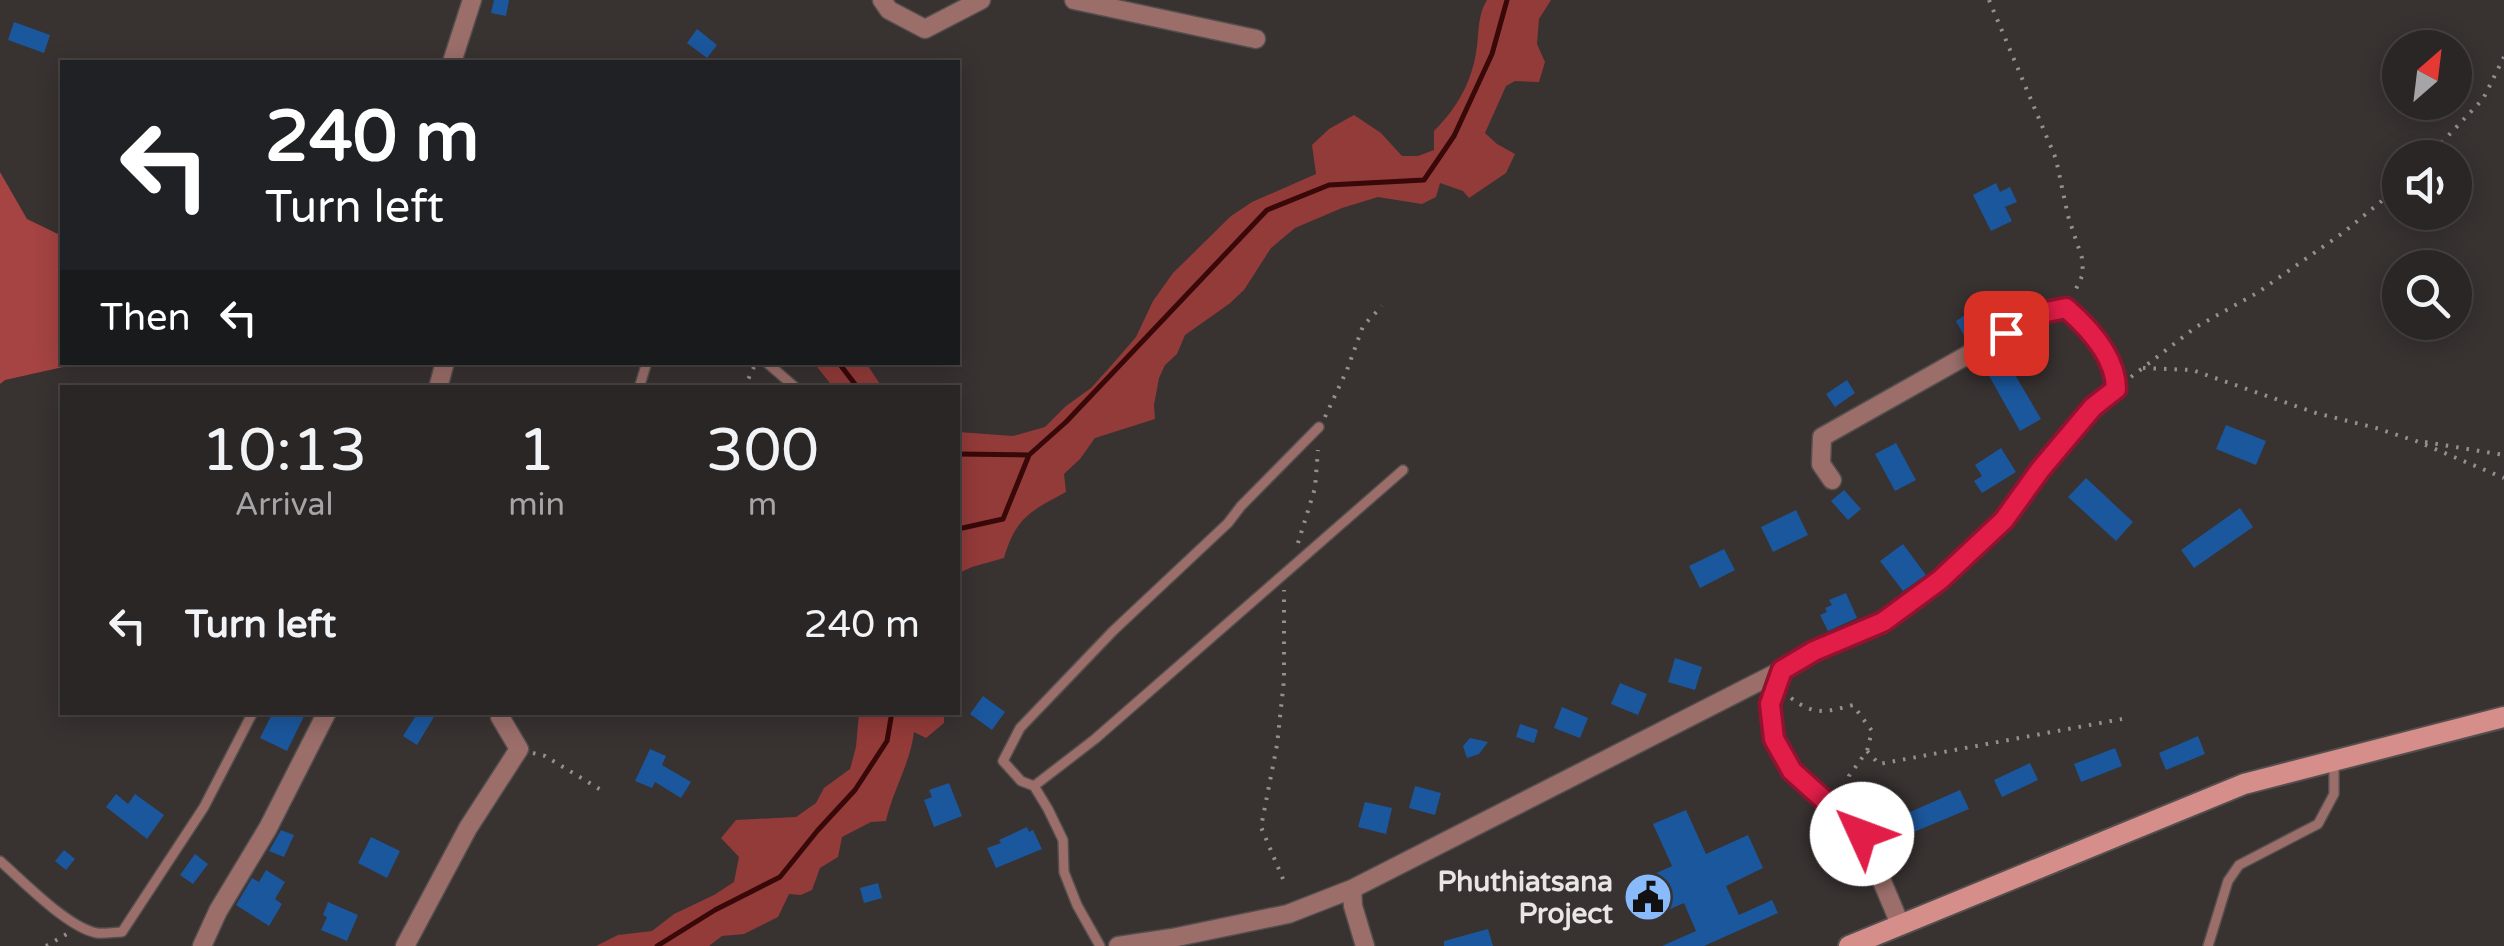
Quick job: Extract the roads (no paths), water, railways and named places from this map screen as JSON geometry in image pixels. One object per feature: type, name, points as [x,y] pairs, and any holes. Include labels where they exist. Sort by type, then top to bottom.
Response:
[{"type":"main road","points":[[1849,946],[2244,784],[2504,717]]},
{"type":"street","points":[[453,60],[472,0]]},
{"type":"street","points":[[882,0],[890,10],[925,30],[981,0]]},
{"type":"street","points":[[1074,0],[1256,39]]},
{"type":"street","points":[[1118,946],[1288,914],[1352,890],[1779,678],[1814,651],[1883,622],[1940,580],[2004,520],[2093,407],[2116,389],[2116,374],[2084,324],[2066,308],[2042,313],[1822,437],[1821,464],[1832,480]]},
{"type":"street","points":[[1779,678],[1770,704],[1774,739],[1792,771],[1862,834],[1900,924]]},
{"type":"street","points":[[202,946],[325,715]]},
{"type":"street","points":[[405,946],[468,828],[519,749],[501,715]]},
{"type":"street","points":[[1352,890],[1352,906],[1365,946]]},
{"type":"lane","points":[[769,365],[793,385]]},
{"type":"lane","points":[[1100,946],[1064,872],[1062,840],[1048,809],[1034,786],[1021,781],[1004,761],[1020,728],[1320,427]]},
{"type":"lane","points":[[1034,786],[1094,739],[1403,470]]},
{"type":"lane","points":[[0,861],[78,924],[96,933],[122,932],[204,806],[251,715]]},
{"type":"lane","points":[[2208,946],[2228,881],[2240,865],[2318,824],[2334,794],[2334,762]]},
{"type":"lane","points":[[106,933],[112,946]]},
{"type":"waterway","points":[[960,529],[1003,519],[1029,455],[1066,422],[1267,210],[1329,185],[1424,180],[1454,136],[1492,54],[1507,0]]},
{"type":"waterway","points":[[840,365],[856,385]]},
{"type":"waterway","points":[[960,454],[1029,455]]},
{"type":"waterway","points":[[657,946],[715,910],[780,877],[855,790],[887,741],[891,715]]},
{"type":"place","name":"Phuthiatsana Project","points":[[1648,897]]}]
